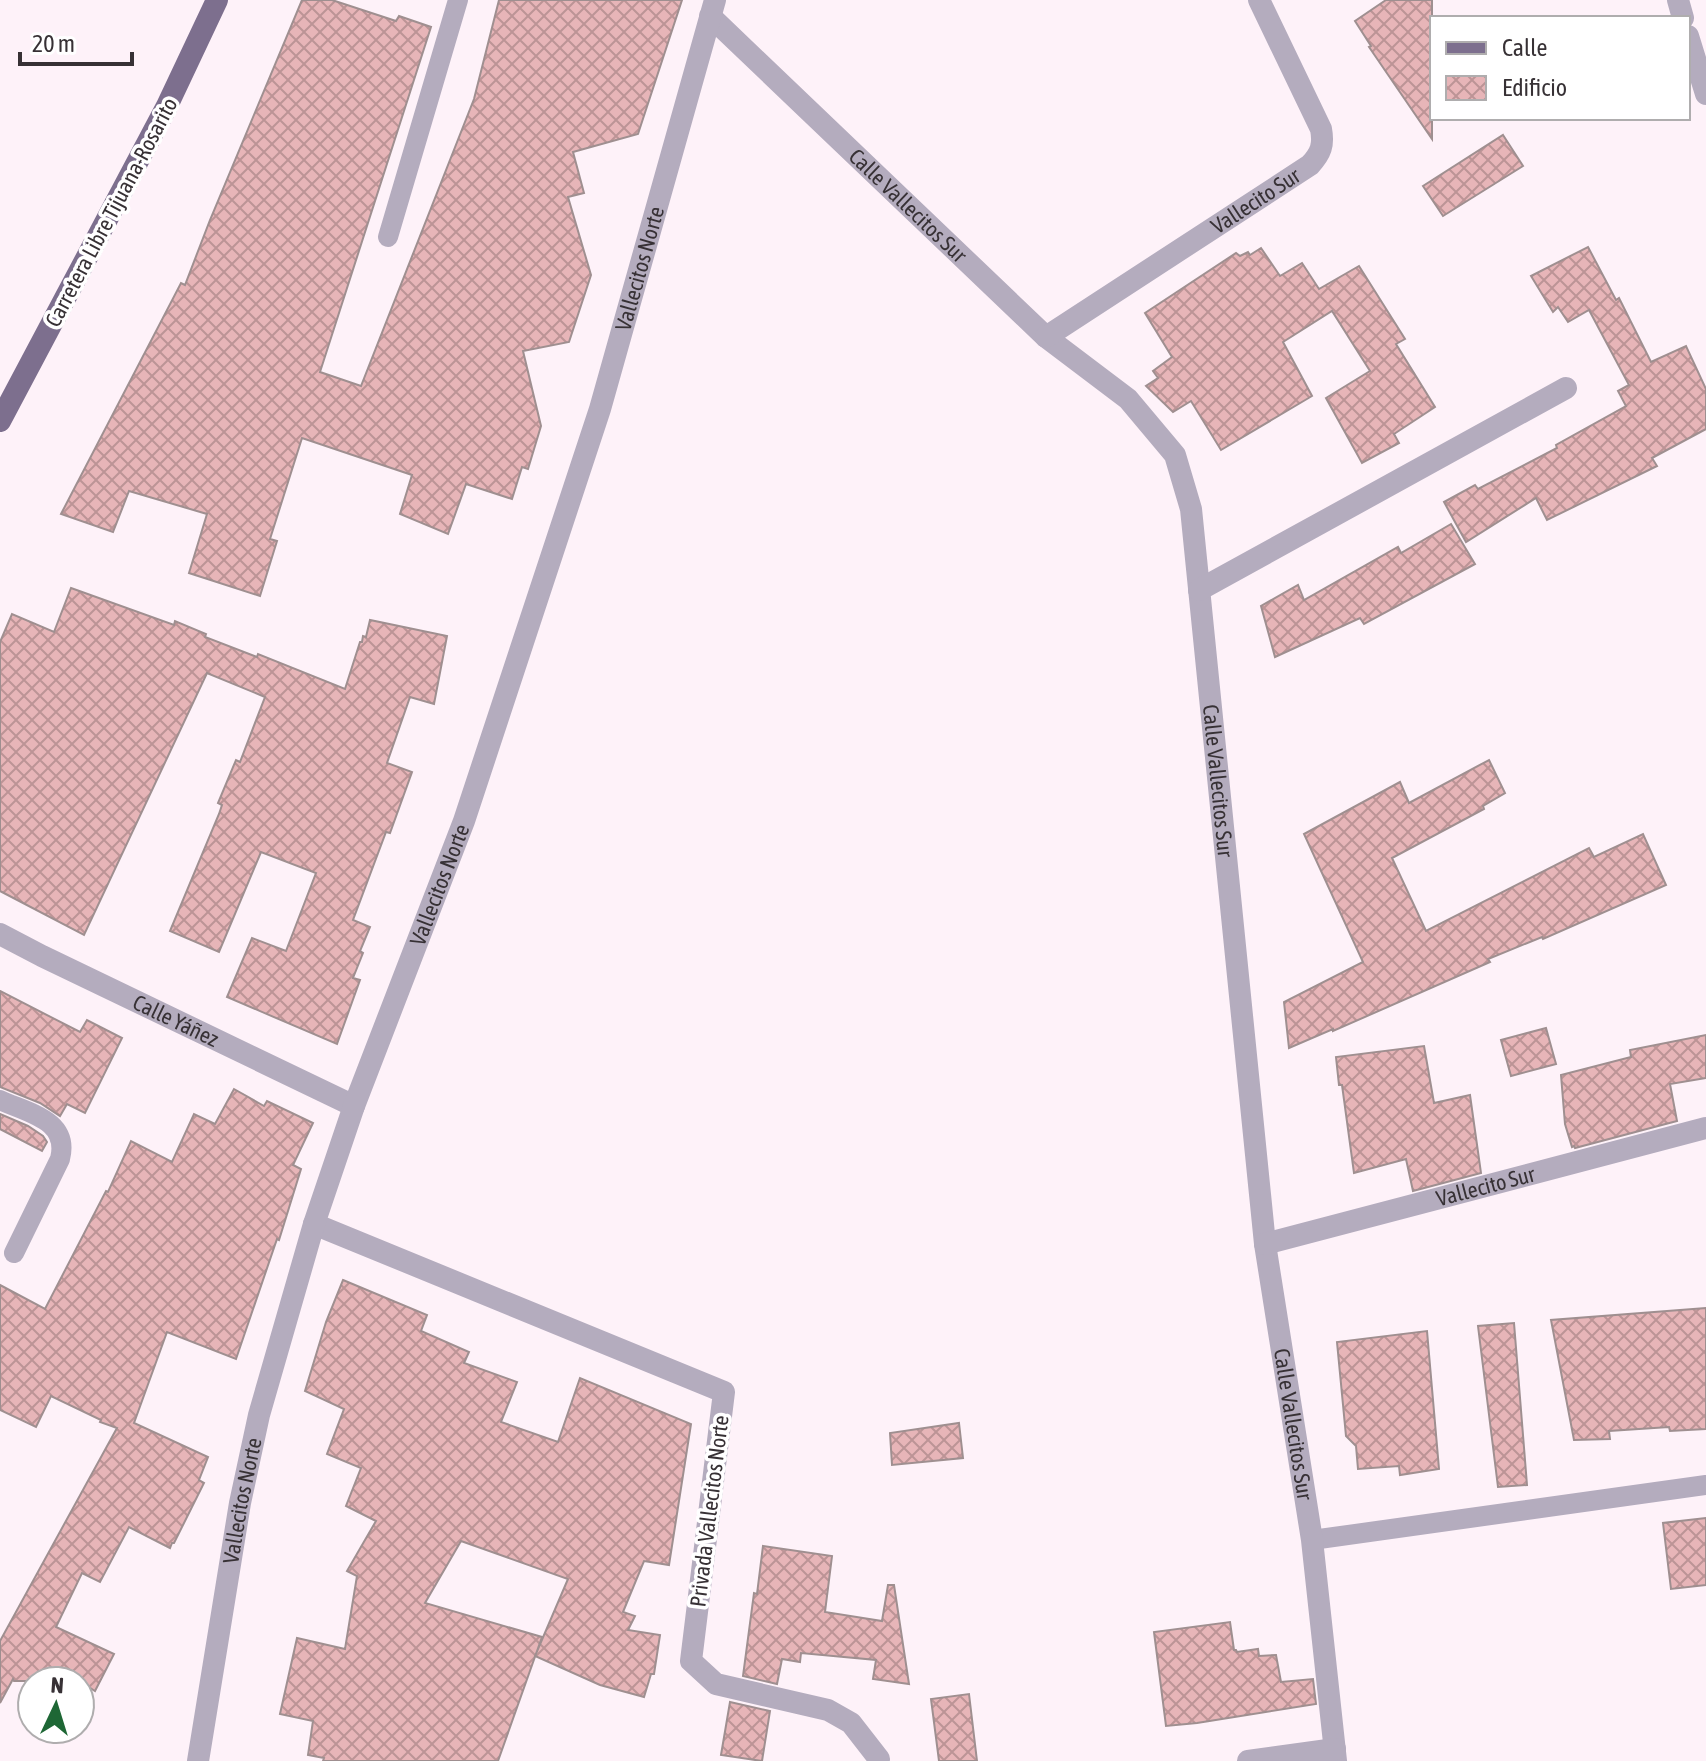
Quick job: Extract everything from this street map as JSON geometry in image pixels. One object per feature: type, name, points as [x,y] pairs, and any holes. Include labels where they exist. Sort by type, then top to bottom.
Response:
[{"type":"main road","name":"Carretera Libre Tijuana-Rosarito","points":[[0,421],[167,106],[217,0]]},
{"type":"street","name":"Vallecito Sur","points":[[1046,337],[1310,165],[1319,155],[1323,142],[1321,129],[1259,0]]},
{"type":"street","name":"Calle Vallecitos Sur","points":[[712,8],[1046,337],[1128,399],[1175,455],[1191,509],[1265,1244],[1312,1540],[1335,1755]]},
{"type":"street","name":"Vallecitos Norte","points":[[198,1761],[240,1503],[259,1415],[314,1224],[354,1106],[464,821],[600,409],[712,8]]},
{"type":"street","points":[[1690,42],[1706,94]]},
{"type":"street","points":[[1199,590],[1566,388]]},
{"type":"street","name":"Calle Yáñez","points":[[0,934],[354,1106]]},
{"type":"street","name":"Vallecito Sur","points":[[1265,1244],[1706,1128]]},
{"type":"street","name":"Privada Vallecitos Norte","points":[[314,1224],[724,1392],[691,1661],[716,1684],[828,1710],[851,1723],[879,1759]]},
{"type":"street","points":[[1248,1761],[1335,1755]]},
{"type":"lane","points":[[388,237],[458,0]]},
{"type":"lane","points":[[0,1100],[55,1127],[63,1148],[14,1253]]},
{"type":"lane","points":[[1312,1540],[1706,1485]]},
{"type":"building","points":[[302,0],[332,0],[396,21],[399,16],[431,27],[320,372],[361,386],[474,99],[499,0],[682,0],[638,134],[573,152],[584,193],[568,197],[591,275],[569,342],[523,351],[541,426],[528,469],[522,467],[512,499],[466,484],[448,534],[400,514],[412,475],[302,438],[270,539],[277,541],[260,596],[189,573],[207,514],[129,491],[113,532],[61,514],[181,283],[185,285]]},
{"type":"building","points":[[1386,0],[1432,0],[1432,139],[1369,47],[1355,21]]},
{"type":"building","points":[[1503,135],[1523,166],[1443,216],[1423,186]]},
{"type":"building","points":[[1588,247],[1616,300],[1619,298],[1651,362],[1686,346],[1706,389],[1706,429],[1652,458],[1657,466],[1547,520],[1536,498],[1466,542],[1444,502],[1475,485],[1478,489],[1557,448],[1556,445],[1626,406],[1618,391],[1629,385],[1589,310],[1568,322],[1558,307],[1553,312],[1531,276]]},
{"type":"building","points":[[1261,248],[1280,276],[1302,263],[1319,289],[1359,266],[1405,339],[1396,344],[1435,407],[1394,434],[1399,443],[1362,463],[1326,398],[1370,371],[1332,311],[1283,342],[1312,396],[1221,450],[1191,401],[1173,412],[1146,386],[1158,378],[1153,371],[1172,357],[1145,313],[1236,253],[1240,256],[1248,252],[1250,255]]},
{"type":"building","points":[[1451,524],[1475,564],[1364,624],[1360,618],[1275,657],[1261,606],[1298,585],[1304,600],[1398,547],[1401,553]]},
{"type":"building","points":[[71,588],[174,625],[175,621],[206,634],[205,637],[257,657],[258,654],[345,689],[370,620],[447,636],[434,704],[410,697],[387,763],[412,772],[353,920],[370,927],[353,978],[360,980],[337,1044],[227,997],[252,938],[286,951],[316,873],[261,852],[219,952],[170,931],[219,814],[222,805],[218,803],[236,760],[240,762],[265,697],[207,673],[84,935],[0,891],[0,642],[12,614],[54,632]]},
{"type":"building","points":[[1489,760],[1505,793],[1483,806],[1484,809],[1392,858],[1426,931],[1589,848],[1594,857],[1643,834],[1666,885],[1543,939],[1488,959],[1490,962],[1289,1048],[1284,1002],[1363,962],[1304,834],[1400,782],[1409,803]]},
{"type":"building","points":[[0,991],[80,1032],[87,1020],[122,1038],[85,1113],[67,1104],[60,1116],[40,1103],[0,1087]]},
{"type":"building","points":[[1546,1028],[1556,1064],[1511,1076],[1501,1040]]},
{"type":"building","points":[[1706,1035],[1706,1078],[1670,1084],[1677,1121],[1572,1147],[1565,1124],[1561,1075],[1631,1057],[1630,1050]]},
{"type":"building","points":[[1424,1046],[1434,1103],[1470,1095],[1481,1173],[1413,1191],[1406,1159],[1354,1173],[1336,1057]]},
{"type":"building","points":[[234,1089],[264,1106],[267,1101],[313,1123],[293,1165],[301,1169],[236,1359],[167,1332],[134,1423],[208,1457],[199,1480],[204,1483],[170,1548],[129,1527],[100,1582],[82,1573],[56,1627],[114,1654],[96,1689],[96,1665],[16,1665],[16,1681],[13,1679],[0,1703],[0,1641],[117,1428],[51,1396],[36,1427],[0,1410],[0,1285],[45,1309],[108,1192],[131,1141],[172,1162],[194,1114],[215,1124]]},
{"type":"building","points":[[0,1114],[43,1136],[47,1142],[42,1151],[0,1129]]},
{"type":"building","points":[[343,1280],[427,1315],[421,1331],[469,1352],[464,1363],[517,1382],[501,1422],[558,1442],[580,1378],[691,1424],[669,1565],[644,1561],[623,1612],[635,1616],[628,1630],[660,1635],[654,1674],[651,1674],[644,1697],[600,1685],[535,1656],[498,1761],[323,1761],[324,1758],[308,1755],[313,1721],[280,1714],[297,1638],[345,1649],[357,1576],[347,1571],[376,1521],[346,1506],[361,1468],[327,1454],[344,1409],[305,1391],[326,1322]],"holes":[[[461,1541],[568,1579],[536,1652],[542,1637],[425,1603]]]},
{"type":"building","points":[[1706,1308],[1706,1429],[1670,1431],[1669,1427],[1609,1431],[1610,1439],[1574,1440],[1551,1320]]},
{"type":"building","points":[[1514,1323],[1527,1485],[1498,1487],[1478,1326]]},
{"type":"building","points":[[1427,1331],[1439,1469],[1400,1475],[1399,1466],[1358,1469],[1356,1446],[1346,1436],[1337,1342]]},
{"type":"building","points":[[959,1423],[963,1458],[892,1465],[890,1433]]},
{"type":"building","points":[[1706,1518],[1706,1585],[1671,1589],[1663,1523]]},
{"type":"building","points":[[763,1546],[832,1556],[825,1612],[882,1621],[888,1585],[894,1585],[909,1684],[873,1679],[876,1660],[801,1653],[800,1662],[782,1659],[777,1684],[743,1676]]},
{"type":"building","points":[[1230,1622],[1234,1650],[1258,1649],[1259,1656],[1276,1655],[1281,1682],[1313,1679],[1316,1704],[1166,1726],[1154,1632]]},
{"type":"building","points":[[969,1694],[977,1761],[939,1761],[931,1699]]},
{"type":"building","points":[[730,1702],[770,1711],[762,1761],[721,1755]]}]
